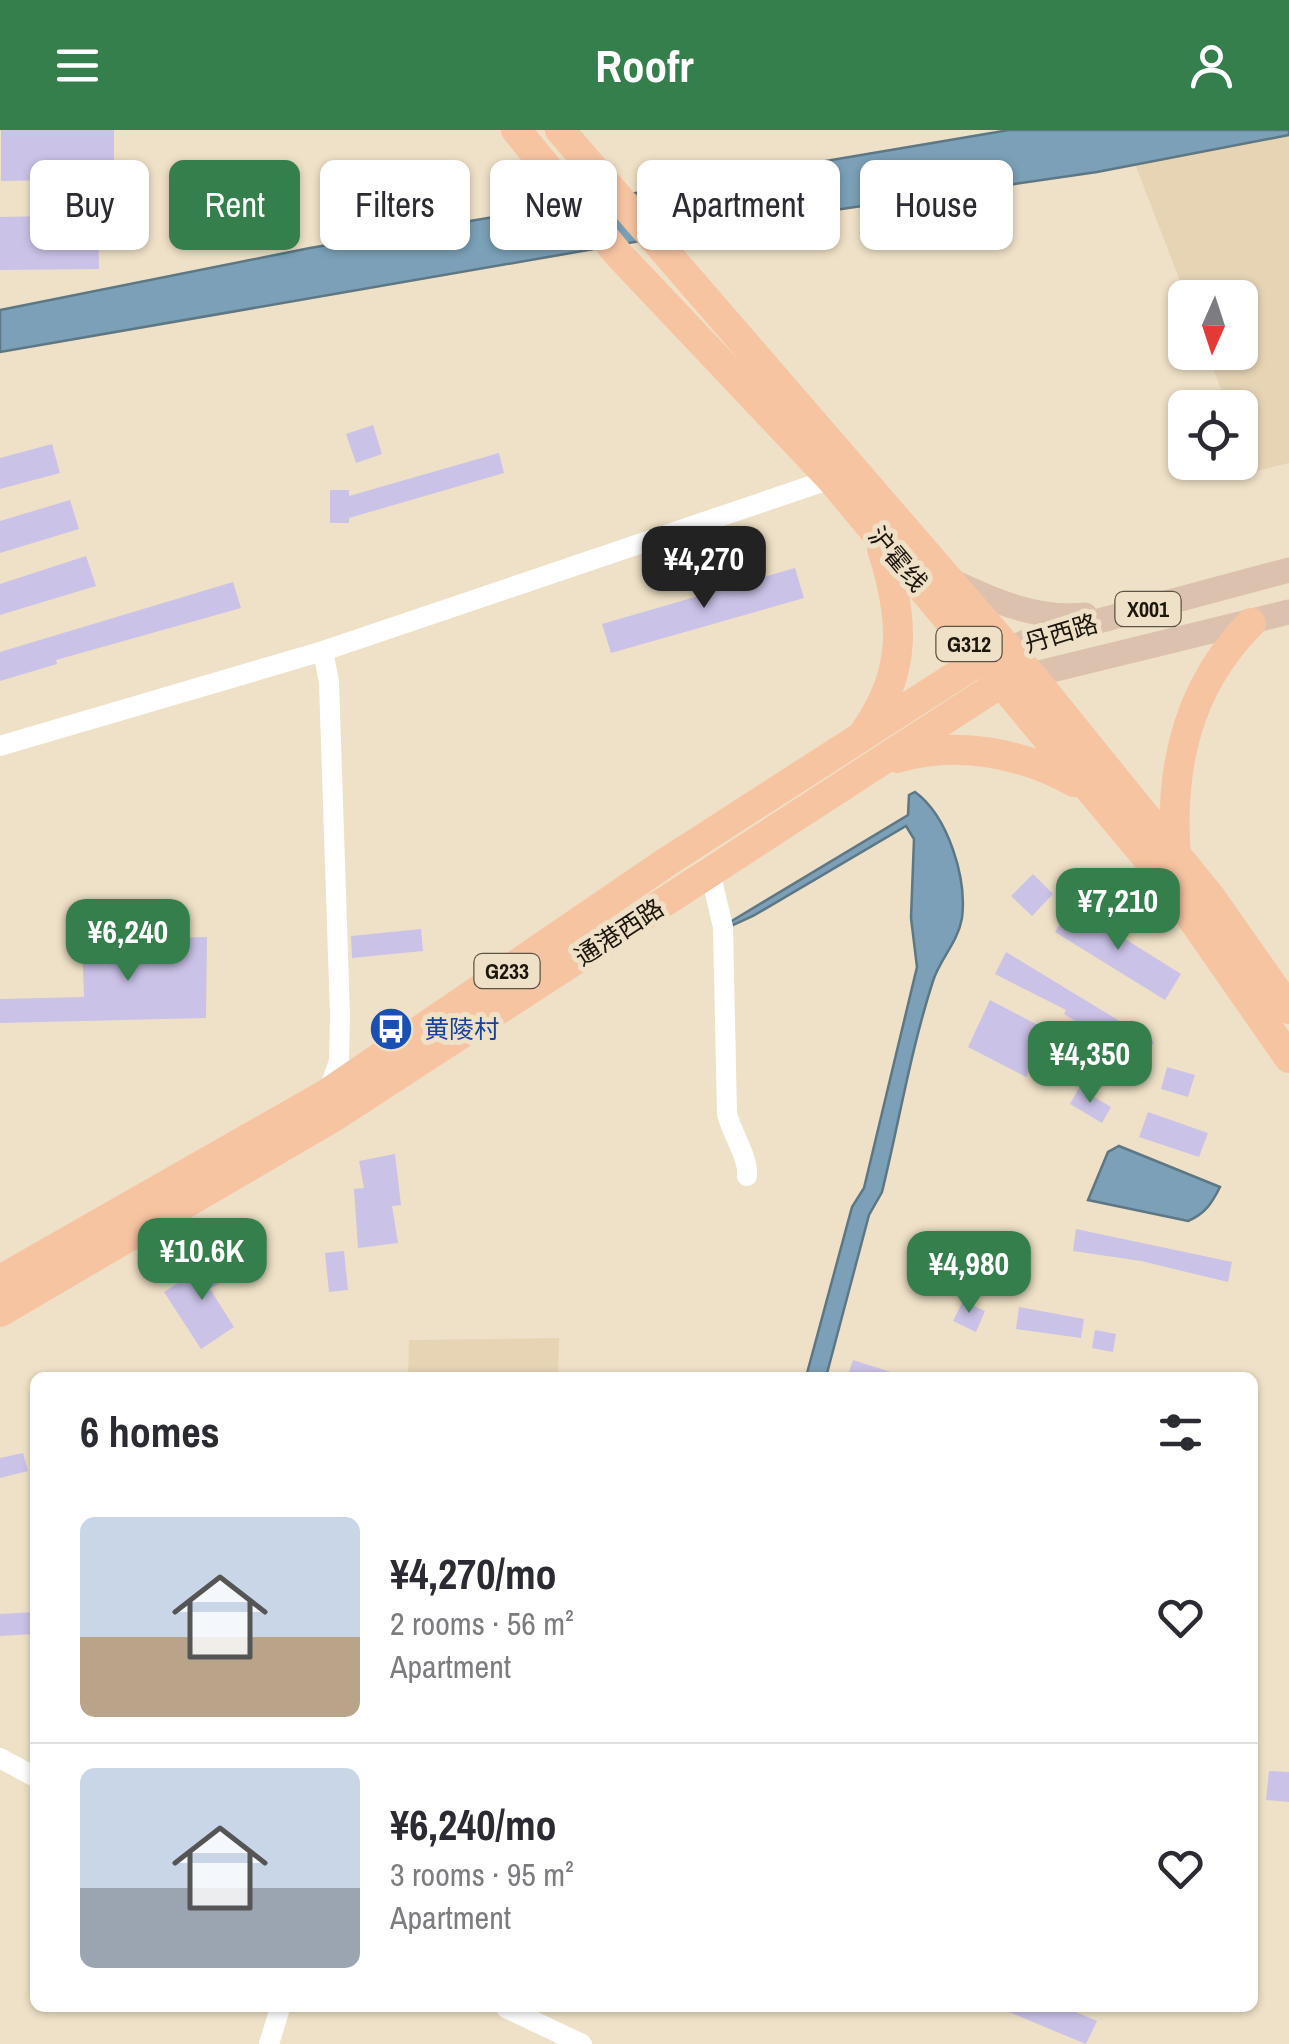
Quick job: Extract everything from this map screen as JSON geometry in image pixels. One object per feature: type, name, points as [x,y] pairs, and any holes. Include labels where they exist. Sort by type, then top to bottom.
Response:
[{"type":"highway","name":"沪霍线","points":[[516,130],[619,255],[831,479],[878,537],[997,664]]},
{"type":"highway","name":"沪霍线","points":[[560,130],[942,576],[997,664],[1087,789],[1163,877],[1289,1058]]},
{"type":"highway","points":[[878,537],[899,602],[897,657],[864,754],[991,753],[1041,764],[1087,789]]},
{"type":"highway","points":[[1176,857],[1172,802],[1183,740],[1222,652],[1251,623]]},
{"type":"highway","name":"通港西路","points":[[0,1312],[335,1116],[710,871],[864,754],[997,664],[1031,675]]},
{"type":"highway","name":"G312","points":[[1031,675],[1212,898],[1289,1009]]},
{"type":"highway","name":"通港西路","points":[[0,1280],[328,1092],[668,861],[864,754]]},
{"type":"main road","name":"丹西路","points":[[997,664],[1035,638],[1289,570]]},
{"type":"main road","points":[[942,576],[1015,609],[1067,616],[1159,606]]},
{"type":"main road","name":"丹西路","points":[[1031,675],[1289,612]]},
{"type":"street","points":[[0,746],[323,651],[831,479]]},
{"type":"street","points":[[323,651],[329,682],[340,1016],[339,1061],[328,1092]]},
{"type":"street","points":[[710,871],[723,927],[727,1114],[732,1136],[748,1164],[748,1176]]},
{"type":"street","points":[[0,1758],[30,1774]]},
{"type":"street","points":[[269,2044],[279,2012]]},
{"type":"street","points":[[514,2012],[582,2044]]},
{"type":"shaded area","points":[[1122,130],[1289,130],[1289,463],[1258,471],[1258,390],[1221,390],[1214,370],[1258,370],[1258,280],[1179,280]]},
{"type":"shaded area","points":[[559,1338],[558,1372],[408,1372],[409,1340]]},
{"type":"water","points":[[1009,130],[1289,130],[1289,135],[1013,184],[1013,160],[860,160],[860,206],[840,209],[840,160],[831,160]]},
{"type":"water","points":[[637,193],[637,242],[617,245],[617,196]]},
{"type":"water","points":[[490,218],[490,250],[588,250],[0,352],[0,310],[320,246],[320,250],[470,250],[470,221]]},
{"type":"water","points":[[915,792],[927,803],[946,832],[958,867],[962,918],[925,1007],[882,1192],[869,1215],[827,1372],[807,1372],[852,1207],[864,1188],[917,967],[911,918],[914,839],[906,826],[753,916],[731,926],[730,922],[908,815],[909,795]]},
{"type":"water","points":[[1119,1146],[1220,1187],[1207,1207],[1188,1221],[1088,1200],[1108,1152]]},
{"type":"building","points":[[1,130],[114,130],[114,160],[30,160],[30,180],[1,181]]},
{"type":"building","points":[[30,216],[30,250],[99,250],[99,269],[0,270],[0,217]]},
{"type":"building","points":[[373,425],[382,454],[356,463],[346,434]]},
{"type":"building","points":[[52,444],[60,473],[0,489],[0,458]]},
{"type":"building","points":[[499,453],[504,473],[349,518],[349,523],[330,523],[330,490],[349,490],[349,496]]},
{"type":"building","points":[[70,500],[79,529],[0,553],[0,521]]},
{"type":"building","points":[[86,556],[96,586],[0,615],[0,584]]},
{"type":"building","points":[[795,568],[804,598],[611,653],[602,624]]},
{"type":"building","points":[[233,582],[241,608],[56,660],[57,664],[0,681],[0,652]]},
{"type":"building","points":[[1033,874],[1053,894],[1032,916],[1011,896]]},
{"type":"building","points":[[1071,905],[1181,974],[1165,1000],[1055,932]]},
{"type":"building","points":[[421,929],[423,951],[352,958],[351,936]]},
{"type":"building","points":[[207,937],[206,1018],[0,1023],[0,999],[84,997],[82,941]]},
{"type":"building","points":[[1006,952],[1154,1042],[1137,1068],[1109,1050],[1113,1044],[1064,1014],[1066,1010],[995,974]]},
{"type":"building","points":[[990,1000],[1053,1033],[1050,1038],[1087,1058],[1076,1078],[1037,1057],[1026,1077],[968,1047]]},
{"type":"building","points":[[1167,1067],[1195,1075],[1188,1097],[1161,1089]]},
{"type":"building","points":[[1079,1088],[1111,1107],[1102,1123],[1070,1104]]},
{"type":"building","points":[[1148,1112],[1208,1133],[1199,1157],[1139,1137]]},
{"type":"building","points":[[395,1154],[401,1205],[392,1206],[398,1243],[358,1248],[354,1189],[364,1188],[359,1161]]},
{"type":"building","points":[[1076,1229],[1232,1262],[1228,1282],[1141,1261],[1073,1251]]},
{"type":"building","points":[[344,1251],[348,1290],[329,1292],[325,1253]]},
{"type":"building","points":[[948,1254],[986,1267],[978,1290],[940,1276]]},
{"type":"building","points":[[219,1257],[231,1276],[210,1289],[234,1327],[201,1349],[164,1292]]},
{"type":"building","points":[[963,1301],[985,1311],[976,1332],[953,1321]]},
{"type":"building","points":[[1019,1307],[1084,1319],[1081,1338],[1016,1329]]},
{"type":"building","points":[[1095,1330],[1116,1334],[1113,1352],[1092,1348]]},
{"type":"building","points":[[853,1360],[891,1372],[849,1372]]},
{"type":"building","points":[[23,1453],[28,1471],[0,1478],[0,1458]]},
{"type":"building","points":[[30,1612],[30,1634],[0,1636],[0,1614]]},
{"type":"building","points":[[1269,1771],[1289,1772],[1289,1802],[1266,1800]]},
{"type":"building","points":[[1009,2012],[1076,2012],[1097,2021],[1086,2044]]},
{"type":"place","name":"黄陵村","points":[[391,1029]]}]
